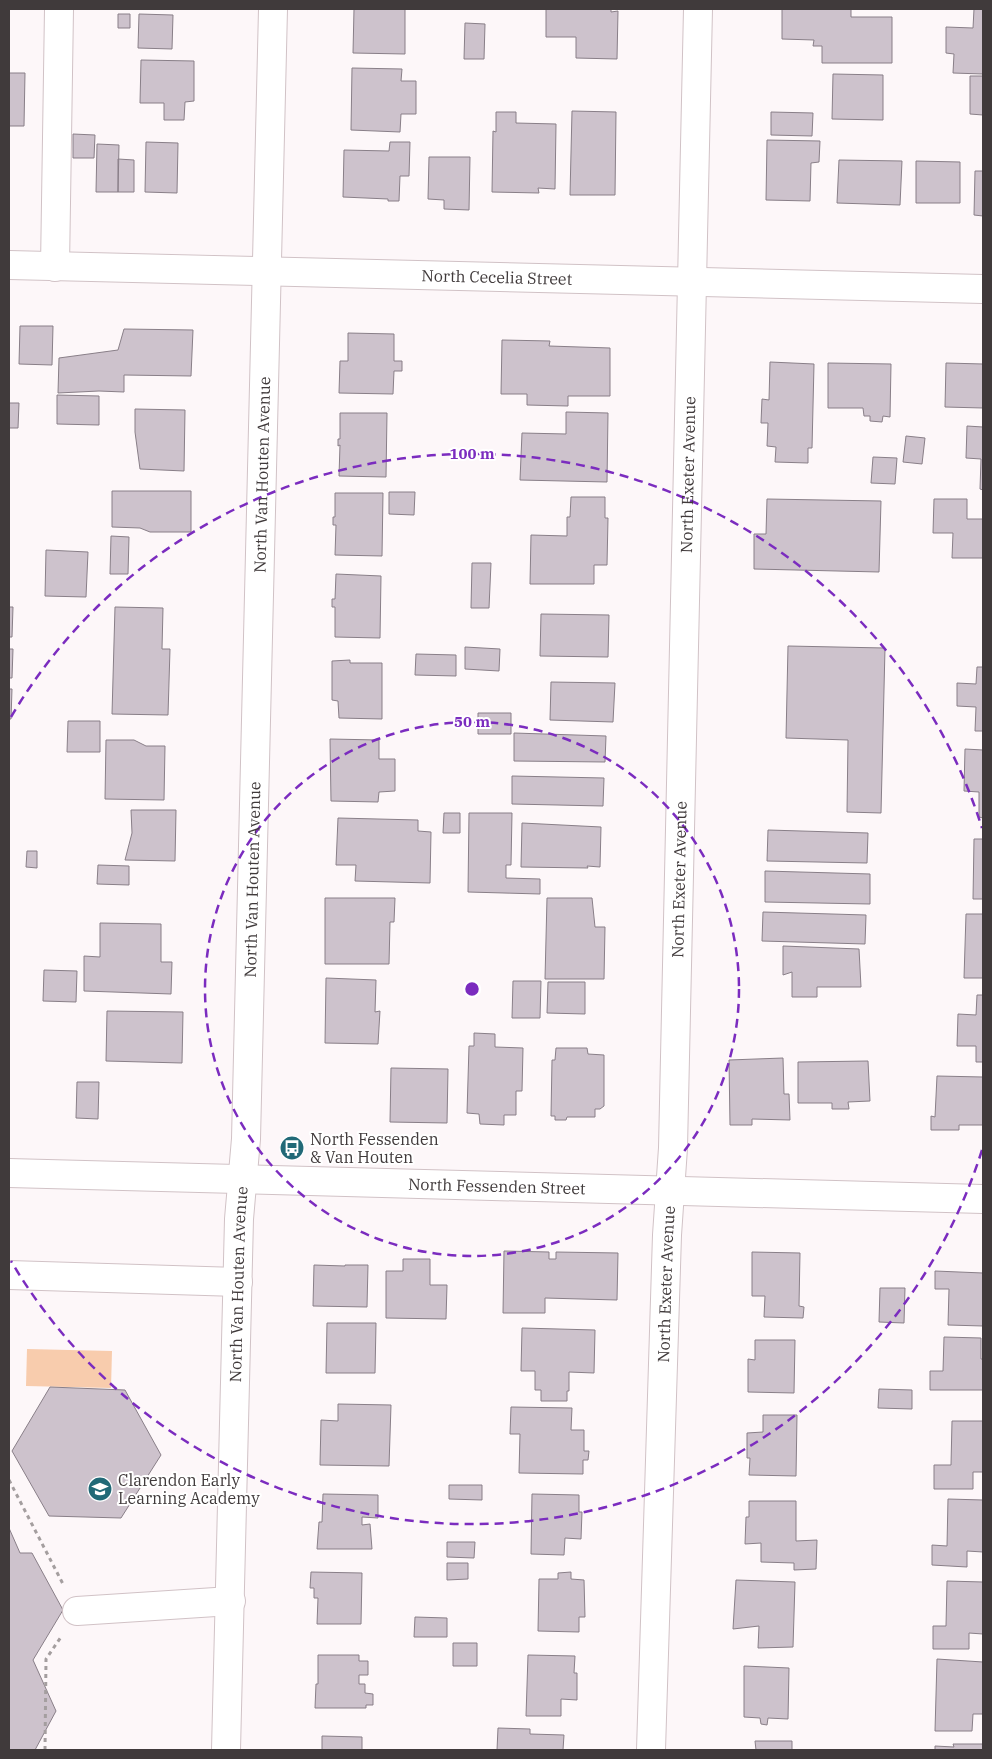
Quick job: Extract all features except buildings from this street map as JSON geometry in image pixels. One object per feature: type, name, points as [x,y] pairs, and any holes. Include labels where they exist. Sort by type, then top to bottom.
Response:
[{"type":"street","points":[[55,266],[59,9]]},
{"type":"street","name":"North Van Houten Avenue","points":[[226,1750],[239,1219],[246,1139],[274,9]]},
{"type":"street","name":"North Exeter Avenue","points":[[651,1750],[667,1244],[674,1118],[698,9]]},
{"type":"street","name":"North Cecelia Street","points":[[9,266],[983,289]]},
{"type":"street","name":"North Fessenden Street","points":[[9,1174],[983,1199]]},
{"type":"street","points":[[9,1275],[238,1282]]},
{"type":"street","points":[[77,1611],[230,1601]]},
{"type":"shaded area","points":[[27,1349],[112,1351],[111,1388],[26,1386]]},
{"type":"place","name":"North Fessenden & Van Houten","points":[[292,1148]]},
{"type":"place","name":"Clarendon Early Learning Academy","points":[[100,1489]]}]
